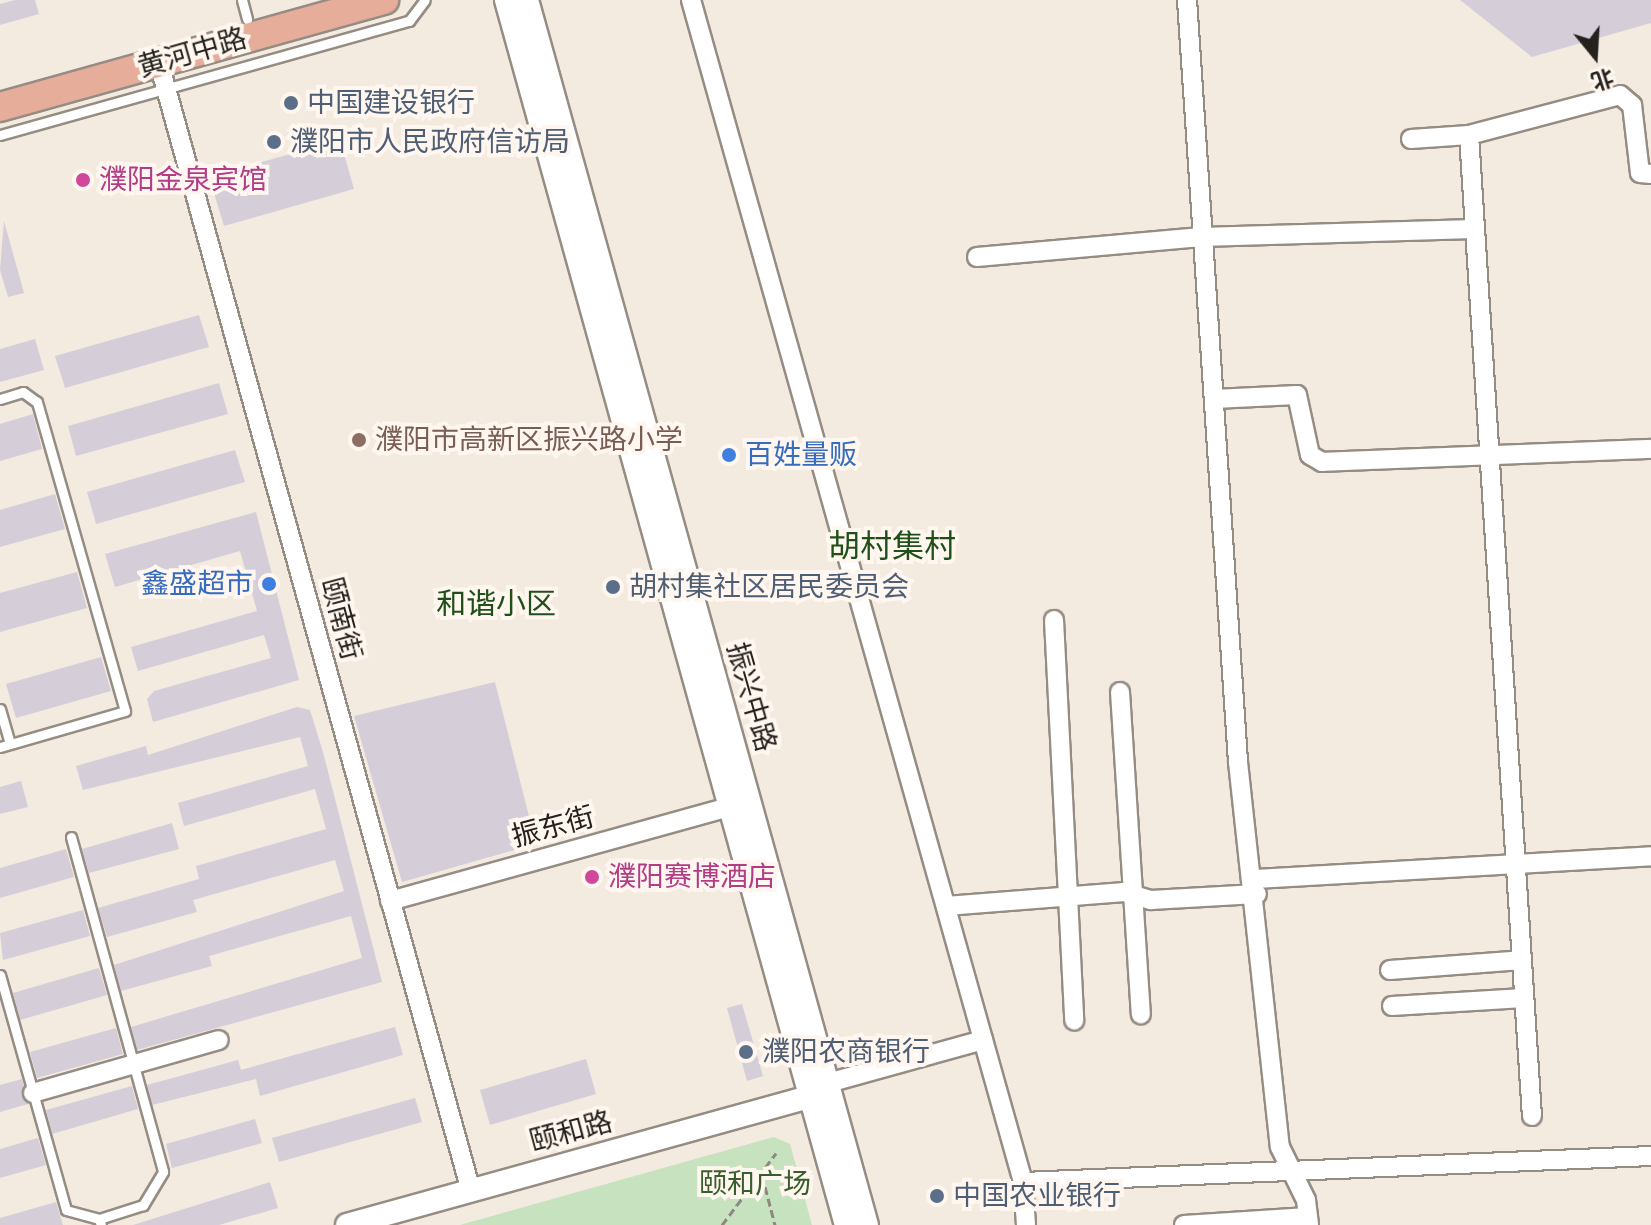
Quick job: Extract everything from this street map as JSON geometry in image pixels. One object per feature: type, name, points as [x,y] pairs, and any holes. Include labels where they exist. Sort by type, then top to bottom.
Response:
[{"type":"main road","name":"黄河中路","points":[[0,88],[244,10],[315,0]]},
{"type":"main road","name":"黄河中路","points":[[0,107],[162,76],[384,0]]},
{"type":"street","name":"振兴中路","points":[[506,0],[730,807],[819,1090],[867,1225]]},
{"type":"street","name":"振兴中路","points":[[527,0],[819,1090],[846,1225]]},
{"type":"street","points":[[691,0],[1023,1182],[1026,1225]]},
{"type":"street","points":[[1184,1225],[1308,1221],[1287,1167],[1227,640],[1187,0]]},
{"type":"street","name":"颐南街","points":[[162,76],[471,1191]]},
{"type":"street","points":[[1411,139],[1469,135],[1620,95],[1632,105],[1640,173],[1651,174]]},
{"type":"street","points":[[1469,135],[1486,458],[1532,1116]]},
{"type":"street","points":[[977,257],[1201,237],[1474,229]]},
{"type":"street","points":[[1214,399],[1297,395],[1310,455],[1322,462],[1486,458],[1651,449]]},
{"type":"street","points":[[1054,620],[1074,1021]]},
{"type":"street","points":[[1120,692],[1141,1014]]},
{"type":"street","name":"振东街","points":[[390,901],[730,807]]},
{"type":"street","points":[[946,906],[1068,895],[1256,887],[1651,856]]},
{"type":"street","points":[[1390,970],[1522,960]]},
{"type":"street","points":[[1392,1006],[1524,998]]},
{"type":"street","points":[[33,1093],[219,1040]]},
{"type":"street","points":[[819,1090],[983,1040]]},
{"type":"street","name":"颐和路","points":[[347,1225],[819,1090]]},
{"type":"street","points":[[1023,1182],[1287,1167],[1649,1162]]},
{"type":"lane","points":[[0,135],[162,76],[409,21],[425,0]]},
{"type":"lane","points":[[0,399],[23,392],[37,402],[125,711],[5,745],[0,709]]},
{"type":"lane","points":[[0,975],[66,1210],[100,1222],[143,1205],[163,1172],[71,837]]},
{"type":"path","points":[[722,1225],[776,1153]]},
{"type":"path","points":[[761,1173],[775,1225]]},
{"type":"green space","name":"颐和广场","points":[[774,1137],[790,1144],[812,1225],[460,1225]]},
{"type":"building","points":[[35,0],[39,14],[0,25],[0,4]]},
{"type":"building","points":[[1460,0],[1651,0],[1651,23],[1532,57]]},
{"type":"building","points":[[340,140],[354,189],[224,226],[209,177]]},
{"type":"building","points":[[4,221],[24,293],[8,297],[0,270]]},
{"type":"building","points":[[199,315],[209,347],[65,388],[55,356]]},
{"type":"building","points":[[35,339],[44,370],[0,382],[0,349]]},
{"type":"building","points":[[219,383],[228,414],[76,456],[68,426]]},
{"type":"building","points":[[33,414],[42,449],[0,461],[0,424]]},
{"type":"building","points":[[235,450],[245,482],[96,524],[87,492]]},
{"type":"building","points":[[55,494],[65,529],[0,547],[0,510]]},
{"type":"building","points":[[256,512],[299,680],[153,722],[147,699],[154,691],[271,658],[264,635],[138,671],[131,647],[257,611],[240,551],[115,587],[105,554]]},
{"type":"building","points":[[77,572],[87,608],[0,632],[0,593]]},
{"type":"building","points":[[101,657],[111,691],[16,718],[6,684]]},
{"type":"building","points":[[495,682],[536,844],[402,882],[354,716]]},
{"type":"building","points":[[297,707],[310,710],[323,752],[382,982],[137,1050],[131,1027],[362,958],[351,916],[209,956],[212,966],[121,991],[114,965],[344,891],[335,860],[193,900],[197,912],[107,937],[98,908],[199,879],[196,866],[326,829],[315,789],[184,826],[178,803],[308,766],[300,737],[83,790],[76,766],[146,746],[148,755]]},
{"type":"building","points":[[21,781],[28,807],[0,814],[0,787]]},
{"type":"building","points":[[172,823],[179,849],[89,873],[82,849]]},
{"type":"building","points":[[66,849],[74,877],[0,898],[0,868]]},
{"type":"building","points":[[83,910],[90,936],[3,960],[0,933]]},
{"type":"building","points":[[99,968],[107,995],[20,1020],[13,993]]},
{"type":"building","points":[[742,1004],[763,1076],[747,1081],[727,1008]]},
{"type":"building","points":[[395,1027],[403,1055],[260,1096],[256,1079],[152,1105],[147,1085],[238,1060],[241,1070]]},
{"type":"building","points":[[116,1028],[123,1054],[37,1078],[30,1052]]},
{"type":"building","points":[[586,1059],[596,1094],[490,1125],[480,1090]]},
{"type":"building","points":[[22,1079],[28,1104],[0,1112],[0,1085]]},
{"type":"building","points":[[132,1086],[138,1109],[52,1134],[46,1110]]},
{"type":"building","points":[[415,1098],[422,1122],[279,1162],[272,1138]]},
{"type":"building","points":[[255,1119],[262,1143],[172,1168],[166,1144]]},
{"type":"building","points":[[38,1138],[46,1165],[0,1178],[0,1149]]},
{"type":"building","points":[[270,1182],[278,1208],[219,1225],[133,1225]]},
{"type":"building","points":[[56,1202],[63,1225],[0,1225],[0,1218]]},
{"type":"place","name":"中国建设银行","points":[[291,103]]},
{"type":"place","name":"濮阳市人民政府信访局","points":[[274,142]]},
{"type":"place","name":"濮阳金泉宾馆","points":[[83,180]]},
{"type":"place","name":"濮阳市高新区振兴路小学","points":[[359,440]]},
{"type":"place","name":"百姓量贩","points":[[729,455]]},
{"type":"place","name":"鑫盛超市","points":[[269,584]]},
{"type":"place","name":"胡村集社区居民委员会","points":[[613,587]]},
{"type":"place","name":"濮阳赛博酒店","points":[[592,877]]},
{"type":"place","name":"濮阳农商银行","points":[[746,1052]]},
{"type":"place","name":"中国农业银行","points":[[937,1196]]},
{"type":"district","name":"胡村集村","points":[[892,546]]},
{"type":"district","name":"和谐小区","points":[[496,604]]}]
